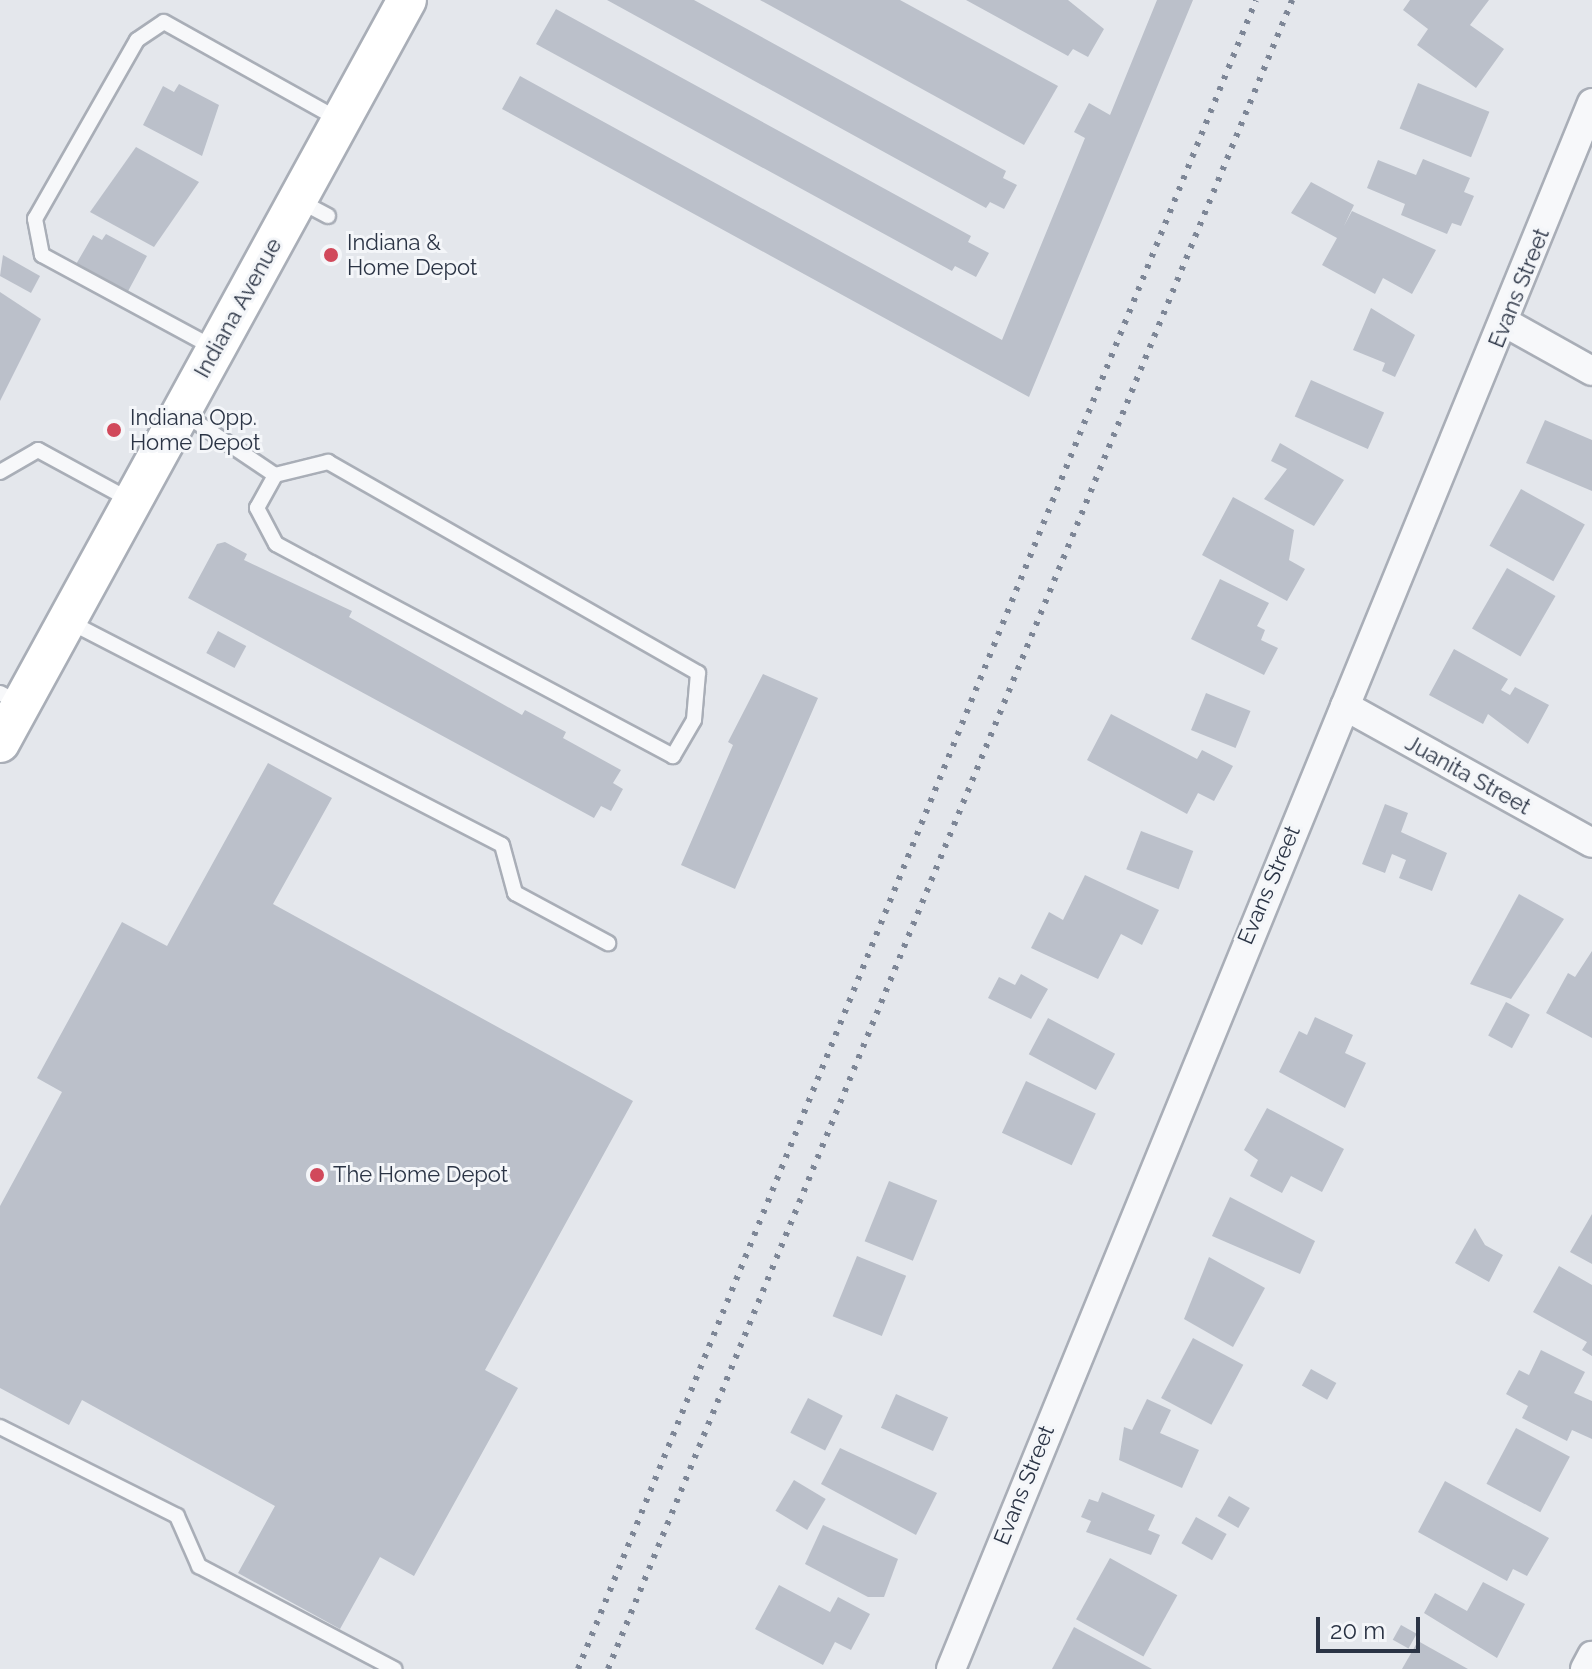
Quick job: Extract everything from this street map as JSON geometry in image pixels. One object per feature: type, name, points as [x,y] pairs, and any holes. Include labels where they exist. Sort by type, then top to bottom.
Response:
[{"type":"main road","name":"Indiana Avenue","points":[[0,743],[11,698],[68,621],[216,349],[313,208],[341,121],[407,0]]},
{"type":"street","name":"Evans Street","points":[[951,1669],[1345,706],[1506,323],[1592,103]]},
{"type":"street","points":[[1506,323],[1592,371]]},
{"type":"street","name":"Juanita Street","points":[[1345,706],[1592,843]]},
{"type":"street","points":[[1585,1669],[1592,1656]]},
{"type":"lane","points":[[216,349],[42,255],[35,219],[137,40],[164,22],[341,121]]},
{"type":"lane","points":[[181,412],[275,475],[328,462],[698,673],[694,720],[673,756],[276,544],[257,508],[275,475]]},
{"type":"lane","points":[[0,472],[38,450],[133,502]]},
{"type":"lane","points":[[68,621],[502,845],[515,893],[608,943]]},
{"type":"lane","points":[[0,1427],[177,1516],[199,1566],[394,1669]]},
{"type":"building","points":[[607,0],[694,0],[1006,171],[1003,178],[1017,185],[1004,209],[990,202],[986,208]]},
{"type":"building","points":[[760,0],[900,0],[1058,86],[1024,145]]},
{"type":"building","points":[[966,0],[1068,0],[1104,29],[1088,57],[1073,49],[1068,56]]},
{"type":"building","points":[[1157,0],[1193,0],[1029,397],[502,109],[520,76],[1002,340],[1085,138],[1074,132],[1089,103],[1110,115]]},
{"type":"building","points":[[1410,0],[1489,0],[1470,25],[1504,49],[1476,88],[1417,45],[1428,29],[1403,10]]},
{"type":"building","points":[[556,9],[971,236],[968,242],[989,253],[976,277],[955,266],[952,271],[536,44]]},
{"type":"building","points":[[1418,83],[1489,112],[1471,157],[1400,128]]},
{"type":"building","points":[[179,84],[219,105],[202,156],[143,125],[163,86],[174,92]]},
{"type":"building","points":[[136,147],[199,182],[154,247],[90,212]]},
{"type":"building","points":[[1423,159],[1470,178],[1464,192],[1474,196],[1461,226],[1452,223],[1447,234],[1401,215],[1405,204],[1367,188],[1378,160],[1416,175]]},
{"type":"building","points":[[1311,182],[1354,205],[1344,226],[1352,211],[1436,250],[1412,294],[1383,278],[1375,294],[1322,265],[1337,238],[1291,213]]},
{"type":"building","points":[[106,234],[147,256],[126,295],[75,266],[93,235],[102,240]]},
{"type":"building","points":[[3,255],[40,276],[31,293],[0,276]]},
{"type":"building","points":[[0,292],[41,319],[0,401]]},
{"type":"building","points":[[1371,308],[1415,335],[1395,377],[1382,371],[1385,363],[1353,350]]},
{"type":"building","points":[[1311,380],[1384,413],[1368,449],[1295,417]]},
{"type":"building","points":[[1545,420],[1592,440],[1592,491],[1526,463]]},
{"type":"building","points":[[1280,443],[1344,480],[1314,526],[1264,499],[1287,469],[1271,461]]},
{"type":"building","points":[[1521,489],[1585,524],[1553,581],[1489,546]]},
{"type":"building","points":[[1233,497],[1294,530],[1289,560],[1305,569],[1287,601],[1202,555]]},
{"type":"building","points":[[225,542],[247,554],[244,560],[352,611],[349,617],[522,715],[525,710],[566,732],[563,738],[621,770],[613,783],[623,789],[611,811],[601,806],[594,818],[188,598],[217,544]]},
{"type":"building","points":[[1507,568],[1555,596],[1520,657],[1472,629]]},
{"type":"building","points":[[1220,579],[1269,603],[1257,626],[1265,630],[1261,640],[1278,648],[1264,675],[1191,639]]},
{"type":"building","points":[[218,631],[246,646],[235,668],[206,653]]},
{"type":"building","points":[[1454,649],[1508,679],[1501,690],[1510,695],[1515,687],[1549,705],[1528,744],[1488,714],[1483,724],[1429,695]]},
{"type":"building","points":[[763,674],[818,698],[735,889],[681,865],[733,745],[728,742]]},
{"type":"building","points":[[1206,693],[1251,711],[1236,748],[1191,730]]},
{"type":"building","points":[[1111,714],[1197,759],[1202,750],[1233,766],[1214,801],[1198,793],[1187,814],[1087,760]]},
{"type":"building","name":"The Home Depot","points":[[268,763],[332,798],[273,904],[633,1101],[485,1370],[518,1388],[414,1576],[380,1557],[340,1629],[238,1573],[275,1506],[82,1400],[69,1425],[0,1388],[0,1206],[62,1092],[37,1078],[122,922],[167,946]]},
{"type":"building","points":[[1385,804],[1408,813],[1401,832],[1447,853],[1432,891],[1399,878],[1406,860],[1392,854],[1385,873],[1362,864]]},
{"type":"building","points":[[1141,831],[1193,851],[1179,889],[1126,869]]},
{"type":"building","points":[[1085,875],[1159,910],[1142,945],[1121,934],[1098,979],[1031,948],[1049,912],[1063,920]]},
{"type":"building","points":[[1519,894],[1564,919],[1511,999],[1470,984]]},
{"type":"building","points":[[1592,951],[1592,1038],[1546,1013],[1568,973],[1575,977]]},
{"type":"building","points":[[1021,974],[1048,989],[1031,1019],[988,998],[999,977],[1015,985]]},
{"type":"building","points":[[1506,1002],[1530,1015],[1512,1048],[1488,1036]]},
{"type":"building","points":[[1315,1017],[1353,1035],[1345,1053],[1366,1063],[1345,1108],[1279,1072],[1299,1031],[1307,1035]]},
{"type":"building","points":[[1048,1018],[1115,1054],[1096,1090],[1029,1054]]},
{"type":"building","points":[[1026,1081],[1096,1114],[1072,1165],[1002,1133]]},
{"type":"building","points":[[1267,1108],[1344,1149],[1322,1192],[1291,1176],[1282,1193],[1250,1176],[1258,1160],[1244,1150]]},
{"type":"building","points":[[889,1181],[937,1200],[913,1261],[865,1241]]},
{"type":"building","points":[[1230,1197],[1315,1241],[1300,1274],[1212,1236]]},
{"type":"building","points":[[1592,1214],[1592,1264],[1570,1252]]},
{"type":"building","points":[[1475,1228],[1485,1245],[1503,1255],[1489,1282],[1455,1263]]},
{"type":"building","points":[[857,1256],[906,1276],[882,1336],[833,1316]]},
{"type":"building","points":[[1209,1257],[1265,1288],[1233,1347],[1184,1319]]},
{"type":"building","points":[[1559,1266],[1592,1285],[1592,1356],[1582,1350],[1587,1342],[1533,1312]]},
{"type":"building","points":[[1193,1338],[1243,1365],[1211,1425],[1161,1398]]},
{"type":"building","points":[[1541,1350],[1585,1372],[1574,1393],[1592,1401],[1592,1439],[1572,1430],[1567,1441],[1522,1418],[1528,1406],[1506,1394],[1519,1370],[1529,1375]]},
{"type":"building","points":[[1311,1369],[1336,1383],[1327,1400],[1302,1386]]},
{"type":"building","points":[[896,1394],[948,1417],[933,1451],[881,1428]]},
{"type":"building","points":[[808,1398],[843,1416],[825,1450],[790,1433]]},
{"type":"building","points":[[1147,1399],[1171,1410],[1160,1433],[1199,1450],[1182,1488],[1119,1460],[1124,1427],[1132,1430]]},
{"type":"building","points":[[1516,1428],[1570,1457],[1540,1512],[1486,1484]]},
{"type":"building","points":[[840,1448],[937,1493],[916,1535],[821,1484]]},
{"type":"building","points":[[794,1480],[826,1499],[807,1530],[775,1511]]},
{"type":"building","points":[[1445,1481],[1549,1538],[1527,1576],[1513,1569],[1507,1581],[1418,1532]]},
{"type":"building","points":[[1102,1492],[1155,1515],[1148,1530],[1160,1535],[1151,1555],[1086,1532],[1091,1521],[1081,1517],[1089,1499],[1098,1502]]},
{"type":"building","points":[[1229,1496],[1250,1508],[1238,1528],[1218,1516]]},
{"type":"building","points":[[1196,1517],[1227,1534],[1212,1560],[1181,1543]]},
{"type":"building","points":[[823,1525],[898,1559],[884,1597],[868,1597],[805,1564]]},
{"type":"building","points":[[1110,1558],[1177,1595],[1143,1657],[1076,1619]]},
{"type":"building","points":[[1483,1582],[1525,1604],[1497,1658],[1424,1613],[1435,1593],[1467,1611]]},
{"type":"building","points":[[779,1585],[830,1612],[838,1597],[870,1614],[851,1650],[835,1642],[823,1665],[755,1629]]},
{"type":"building","points":[[1401,1625],[1417,1634],[1409,1649],[1393,1640]]},
{"type":"building","points":[[1074,1627],[1152,1669],[1052,1669]]},
{"type":"building","points":[[1418,1641],[1468,1669],[1402,1669]]},
{"type":"railway","points":[[578,1669],[1256,0]]},
{"type":"railway","points":[[608,1669],[1292,0]]},
{"type":"place","name":"Indiana & Home Depot","points":[[331,255]]},
{"type":"place","name":"Indiana Opp. Home Depot","points":[[114,430]]},
{"type":"place","name":"The Home Depot","points":[[317,1175]]}]
